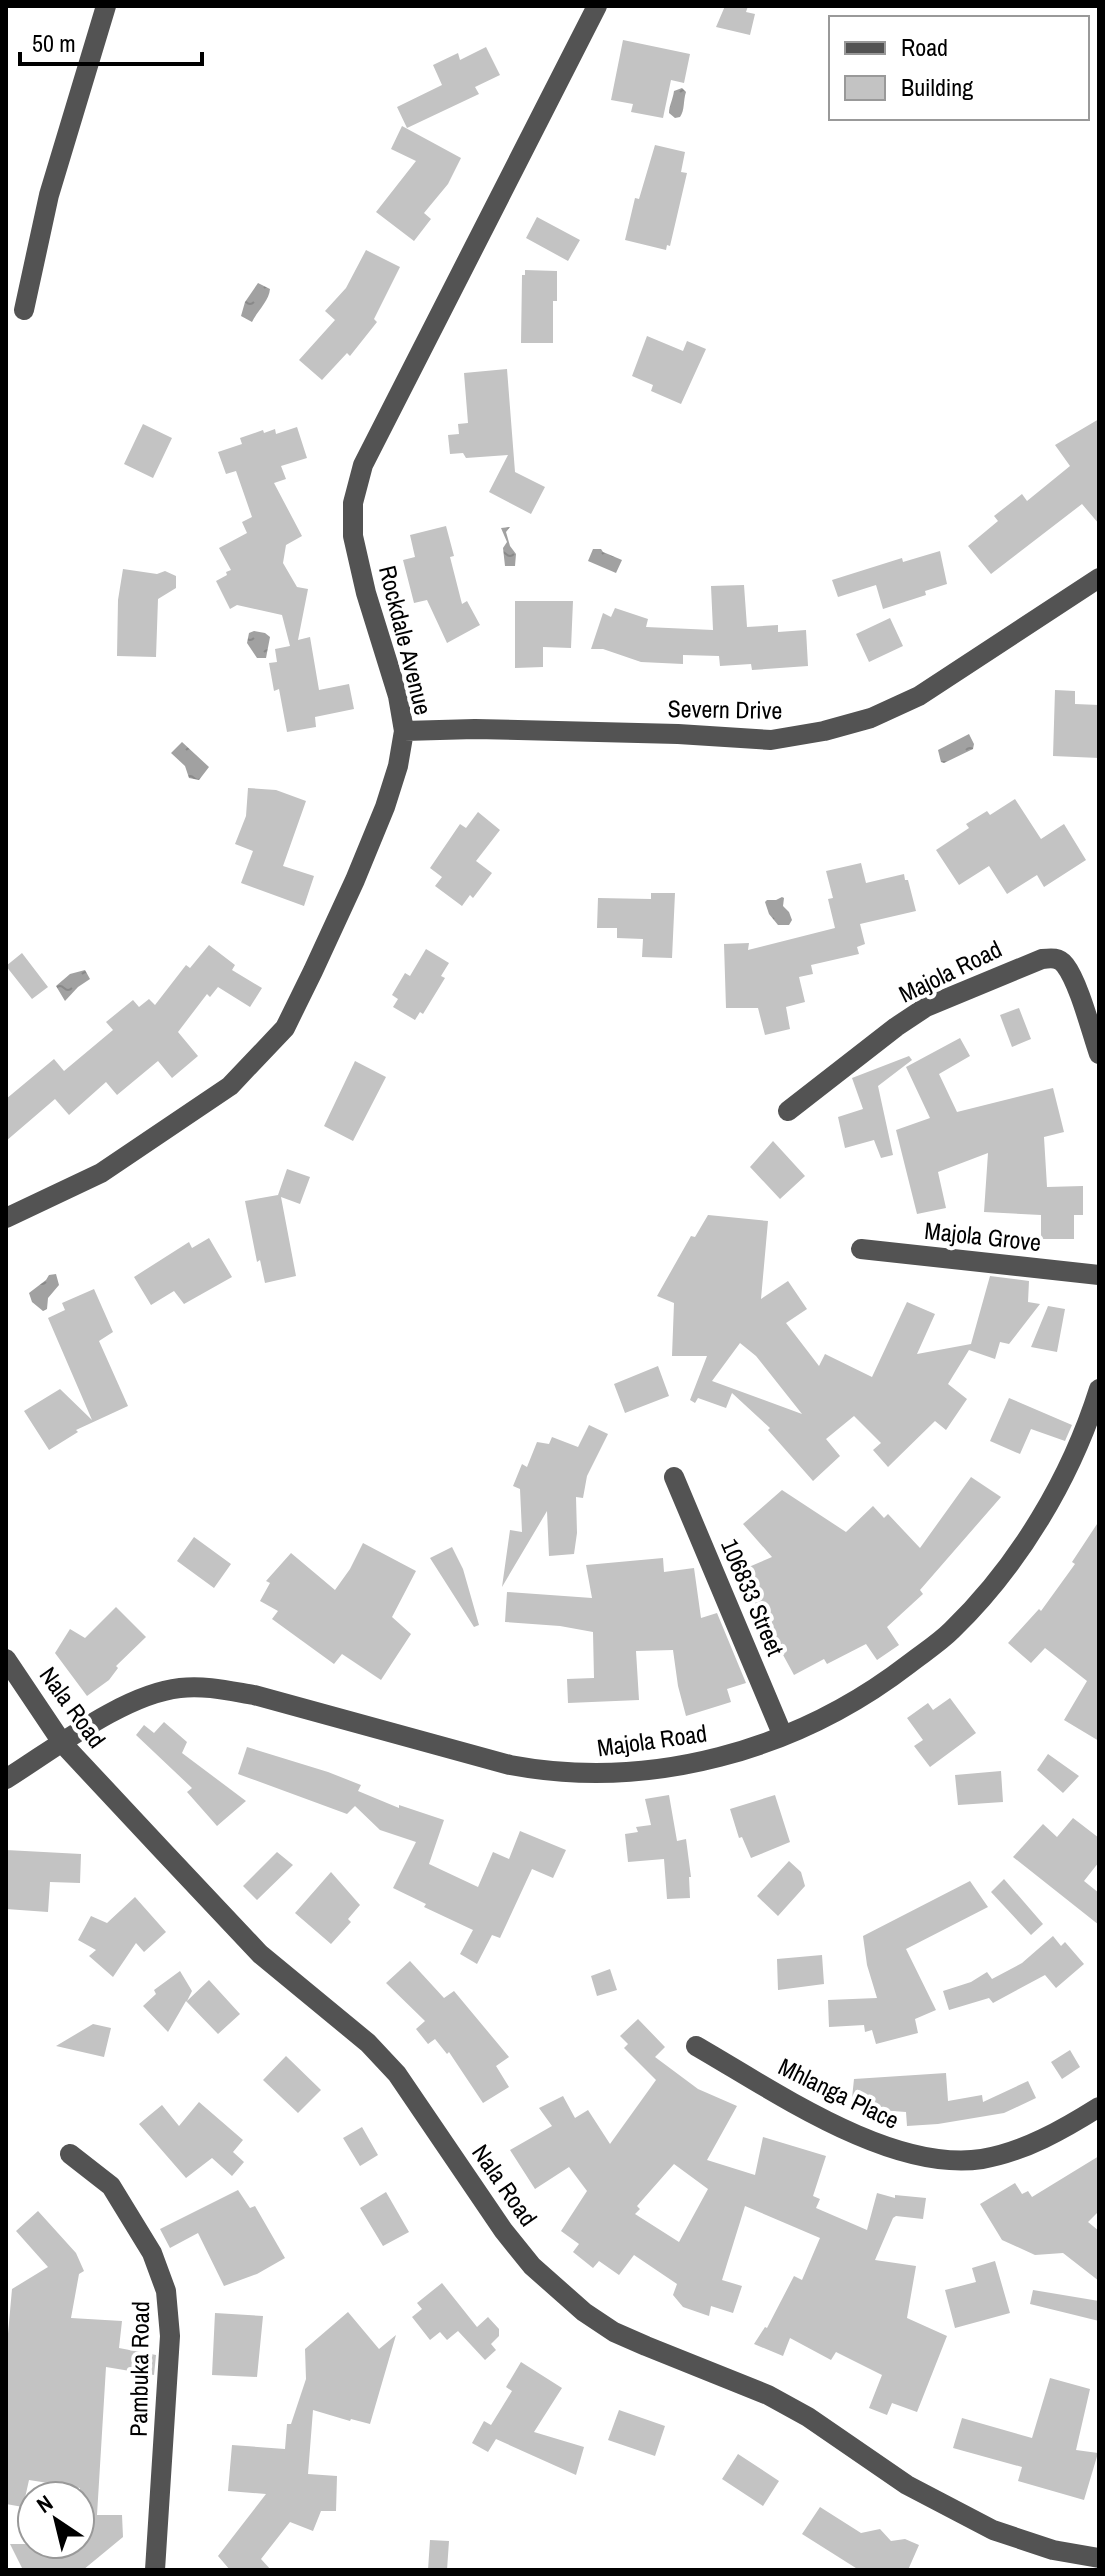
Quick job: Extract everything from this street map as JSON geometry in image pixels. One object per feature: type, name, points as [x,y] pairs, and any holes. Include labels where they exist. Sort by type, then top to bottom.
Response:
[{"type":"street","points":[[24,310],[49,195],[106,6]]},
{"type":"street","name":"Rockdale Avenue","points":[[6,1218],[101,1173],[167,1131],[230,1086],[285,1028],[355,880],[385,807],[398,766],[404,731],[398,696],[366,593],[353,536],[353,503],[363,465],[597,6]]},
{"type":"street","name":"Severn Drive","points":[[404,731],[475,729],[771,740],[824,731],[871,718],[919,696],[1099,578]]},
{"type":"street","name":"Majola Road","points":[[788,1111],[926,1007],[1042,959],[1055,958],[1065,964],[1099,1054]]},
{"type":"street","name":"Majola Grove","points":[[861,1249],[1099,1275]]},
{"type":"street","name":"Majola Road","points":[[6,1779],[133,1702],[162,1691],[181,1688],[214,1688],[254,1695],[510,1765],[552,1773],[598,1775],[657,1770],[726,1756],[783,1736],[868,1695],[951,1632],[996,1582],[1033,1529],[1067,1468],[1099,1389]]},
{"type":"street","name":"106833 Street","points":[[674,1477],[783,1736]]},
{"type":"street","name":"Nala Road","points":[[6,1659],[63,1744],[260,1954],[368,2043],[397,2074],[503,2230],[532,2266],[584,2312],[624,2336],[768,2395],[808,2417],[907,2485],[993,2530],[1053,2550],[1099,2558]]},
{"type":"street","name":"Mhlanga Place","points":[[696,2046],[841,2128],[902,2153],[945,2159],[982,2159],[1023,2147],[1099,2107]]},
{"type":"street","name":"Pambuka Road","points":[[70,2154],[111,2186],[152,2253],[166,2291],[170,2336],[155,2570]]},
{"type":"water","points":[[682,88],[686,92],[683,111],[680,117],[675,118],[669,113],[670,108],[674,91]]},
{"type":"water","points":[[258,283],[270,289],[252,322],[241,316],[245,302]]},
{"type":"water","points":[[510,527],[506,532],[516,554],[515,566],[505,566],[503,548],[507,542],[501,528]]},
{"type":"water","points":[[593,549],[601,549],[622,560],[616,573],[588,561]]},
{"type":"water","points":[[254,631],[270,637],[266,658],[257,658],[247,643],[249,633]]},
{"type":"water","points":[[969,734],[973,749],[941,762],[938,750]]},
{"type":"water","points":[[182,742],[209,767],[199,780],[189,778],[185,766],[171,753]]},
{"type":"water","points":[[782,897],[783,906],[792,920],[789,925],[778,925],[769,914],[765,902]]},
{"type":"water","points":[[85,970],[90,979],[65,1001],[56,986],[70,974]]},
{"type":"water","points":[[56,1274],[59,1285],[48,1298],[47,1309],[43,1311],[32,1302],[29,1293],[49,1275]]},
{"type":"building","points":[[725,6],[748,6],[746,12],[755,14],[750,35],[716,27]]},
{"type":"building","points":[[623,40],[690,54],[684,83],[671,80],[663,118],[631,112],[633,104],[611,100]]},
{"type":"building","points":[[486,47],[500,75],[475,87],[479,94],[407,128],[397,107],[442,85],[433,65],[458,53],[460,60]]},
{"type":"building","points":[[402,126],[461,158],[448,184],[424,213],[431,219],[414,241],[376,212],[416,161],[391,149]]},
{"type":"building","points":[[655,145],[685,152],[681,172],[687,173],[670,246],[667,245],[666,250],[625,240],[635,198],[639,199]]},
{"type":"building","points":[[537,217],[580,240],[568,261],[526,238]]},
{"type":"building","points":[[366,250],[400,267],[374,319],[377,322],[350,356],[347,353],[322,380],[299,360],[335,320],[325,311],[346,288]]},
{"type":"building","points":[[525,270],[557,271],[553,343],[521,343],[522,275],[525,275]]},
{"type":"building","points":[[647,336],[683,351],[687,341],[706,349],[681,404],[651,391],[653,385],[632,376]]},
{"type":"building","points":[[507,369],[515,472],[545,487],[531,514],[489,492],[508,455],[466,458],[463,453],[450,454],[448,435],[459,434],[458,424],[468,423],[464,373]]},
{"type":"building","points":[[1099,419],[1099,524],[1082,504],[991,574],[968,546],[998,521],[994,516],[1022,494],[1027,501],[1070,466],[1055,445]]},
{"type":"building","points":[[143,424],[172,438],[153,478],[124,464]]},
{"type":"building","points":[[297,427],[307,458],[281,466],[286,479],[274,483],[302,536],[286,545],[283,563],[297,587],[308,589],[298,640],[310,637],[319,690],[349,684],[354,709],[315,717],[316,727],[287,732],[279,689],[274,691],[269,663],[277,662],[275,649],[290,646],[282,615],[237,605],[230,609],[216,581],[231,570],[219,548],[247,533],[242,522],[252,517],[236,471],[226,474],[218,452],[242,444],[240,438],[263,430],[264,433],[275,429],[276,434]]},
{"type":"building","points":[[446,526],[462,604],[467,601],[480,625],[447,643],[427,600],[414,603],[403,560],[415,557],[410,535]]},
{"type":"building","points":[[940,551],[947,584],[925,591],[926,595],[883,609],[876,585],[838,597],[832,580],[902,558],[903,562]]},
{"type":"building","points":[[123,569],[157,574],[165,571],[176,576],[176,588],[158,599],[156,657],[117,656],[118,600]]},
{"type":"building","points":[[744,585],[747,627],[778,625],[778,632],[806,630],[808,666],[752,670],[751,664],[720,666],[719,656],[683,655],[683,664],[641,662],[603,649],[591,649],[603,613],[611,617],[615,608],[648,619],[646,627],[713,630],[711,586]]},
{"type":"building","points":[[515,601],[573,601],[571,648],[543,647],[543,667],[515,668]]},
{"type":"building","points":[[890,618],[903,646],[869,662],[856,634]]},
{"type":"building","points":[[1055,690],[1075,691],[1075,704],[1099,705],[1099,758],[1053,756]]},
{"type":"building","points":[[248,788],[276,790],[306,801],[283,866],[314,876],[304,906],[241,883],[253,851],[235,844],[246,816]]},
{"type":"building","points":[[1015,799],[1041,839],[1064,824],[1086,860],[1044,887],[1037,875],[1007,894],[989,866],[959,885],[936,850],[969,828],[966,824],[987,811],[990,815]]},
{"type":"building","points":[[478,812],[500,830],[476,861],[492,873],[473,898],[470,895],[462,906],[435,886],[442,877],[430,868],[460,824],[466,828]]},
{"type":"building","points":[[861,863],[866,883],[904,874],[916,911],[860,924],[865,944],[857,947],[859,954],[811,965],[813,974],[799,977],[805,1002],[786,1007],[790,1029],[765,1035],[758,1008],[726,1008],[724,944],[749,943],[748,950],[835,928],[828,899],[833,898],[826,871]]},
{"type":"building","points":[[651,893],[675,893],[672,958],[642,957],[643,939],[617,938],[617,928],[597,928],[598,898],[651,899]]},
{"type":"building","points":[[209,945],[235,965],[232,970],[262,988],[250,1007],[218,987],[210,997],[207,994],[178,1032],[198,1056],[172,1078],[158,1061],[117,1095],[106,1082],[69,1115],[55,1099],[6,1141],[6,1099],[54,1059],[64,1071],[113,1030],[106,1022],[133,1000],[139,1007],[149,999],[155,1005],[186,965],[190,968]]},
{"type":"building","points":[[426,949],[449,963],[441,976],[445,978],[423,1014],[420,1012],[415,1020],[393,1007],[398,999],[392,995],[405,973],[410,976]]},
{"type":"building","points":[[22,953],[48,987],[32,999],[6,966]]},
{"type":"building","points":[[1019,1008],[1031,1039],[1012,1047],[1000,1015]]},
{"type":"building","points":[[960,1038],[970,1056],[939,1074],[957,1112],[1053,1088],[1064,1132],[1044,1137],[1047,1187],[1083,1186],[1083,1215],[1074,1215],[1074,1239],[1041,1239],[1041,1215],[984,1212],[988,1153],[938,1172],[946,1208],[917,1214],[896,1130],[930,1118],[906,1067]]},
{"type":"building","points":[[909,1056],[912,1060],[878,1086],[893,1155],[881,1158],[874,1140],[845,1148],[838,1117],[863,1109],[852,1078]]},
{"type":"building","points":[[355,1061],[386,1077],[353,1141],[324,1126]]},
{"type":"building","points":[[773,1141],[805,1176],[780,1199],[750,1167]]},
{"type":"building","points":[[287,1169],[310,1177],[300,1204],[281,1197],[296,1276],[265,1283],[260,1260],[257,1262],[245,1201],[278,1195]]},
{"type":"building","points":[[708,1215],[768,1221],[761,1299],[788,1281],[807,1309],[786,1323],[819,1366],[825,1354],[872,1377],[907,1302],[935,1314],[917,1354],[971,1344],[990,1276],[1029,1281],[1028,1302],[1040,1304],[1009,1344],[1000,1342],[995,1359],[969,1350],[948,1384],[967,1399],[946,1430],[935,1421],[888,1467],[873,1450],[881,1443],[854,1416],[826,1439],[840,1456],[813,1481],[768,1430],[770,1428],[732,1393],[726,1408],[698,1398],[695,1403],[690,1400],[707,1356],[672,1356],[674,1303],[657,1296],[691,1236],[695,1237]],"holes":[[[740,1343],[756,1356],[802,1414],[712,1381]]]},
{"type":"building","points":[[209,1238],[232,1277],[184,1304],[174,1291],[151,1305],[134,1277],[189,1242],[192,1248]]},
{"type":"building","points":[[94,1289],[113,1332],[99,1341],[128,1406],[76,1430],[78,1432],[49,1450],[24,1411],[60,1389],[92,1420],[48,1318],[65,1310],[62,1303]]},
{"type":"building","points":[[1048,1306],[1065,1309],[1057,1352],[1031,1347]]},
{"type":"building","points":[[658,1366],[669,1396],[625,1413],[614,1384]]},
{"type":"building","points":[[1009,1398],[1072,1425],[1065,1441],[1031,1429],[1020,1454],[990,1441]]},
{"type":"building","points":[[589,1425],[608,1434],[587,1476],[583,1498],[576,1497],[574,1554],[549,1556],[547,1511],[502,1587],[510,1530],[522,1532],[520,1489],[513,1486],[522,1464],[527,1467],[537,1442],[549,1444],[552,1437],[578,1447]]},
{"type":"building","points":[[971,1477],[1001,1497],[920,1590],[923,1594],[887,1627],[899,1645],[877,1660],[866,1644],[827,1664],[824,1659],[794,1675],[778,1641],[737,1572],[772,1557],[743,1524],[782,1490],[846,1532],[873,1506],[884,1518],[888,1514],[920,1548]]},
{"type":"building","points":[[1099,1521],[1099,1741],[1064,1720],[1087,1681],[1045,1648],[1031,1663],[1008,1643],[1039,1609],[1041,1611],[1075,1564],[1072,1562]]},
{"type":"building","points":[[194,1537],[231,1564],[214,1588],[177,1561]]},
{"type":"building","points":[[363,1543],[416,1571],[392,1617],[411,1634],[381,1680],[342,1654],[334,1664],[272,1619],[278,1611],[260,1601],[270,1583],[266,1581],[291,1553],[335,1590]]},
{"type":"building","points":[[452,1547],[463,1569],[479,1625],[474,1627],[430,1558]]},
{"type":"building","points":[[663,1558],[664,1572],[694,1568],[701,1618],[717,1613],[746,1683],[727,1689],[731,1702],[686,1716],[673,1650],[636,1651],[639,1700],[568,1703],[567,1679],[594,1678],[593,1632],[505,1622],[507,1592],[592,1598],[586,1565]]},
{"type":"building","points":[[116,1607],[146,1637],[116,1666],[118,1668],[109,1680],[87,1696],[55,1653],[70,1629],[85,1638]]},
{"type":"building","points":[[950,1698],[976,1733],[930,1767],[914,1746],[923,1740],[907,1718],[928,1703],[933,1710]]},
{"type":"building","points":[[164,1722],[187,1742],[182,1753],[246,1801],[217,1826],[187,1792],[192,1788],[136,1735],[144,1725],[154,1733]]},
{"type":"building","points":[[247,1747],[328,1772],[361,1785],[358,1791],[399,1808],[399,1805],[444,1820],[429,1864],[478,1887],[493,1852],[509,1859],[520,1831],[566,1850],[553,1878],[532,1869],[500,1938],[492,1935],[477,1964],[460,1954],[473,1930],[424,1907],[426,1904],[393,1888],[416,1842],[380,1830],[355,1806],[347,1814],[238,1774]]},
{"type":"building","points":[[1048,1754],[1079,1776],[1063,1793],[1037,1770]]},
{"type":"building","points":[[1001,1771],[1003,1802],[958,1805],[955,1775]]},
{"type":"building","points":[[669,1795],[677,1841],[686,1839],[691,1877],[690,1898],[667,1899],[664,1859],[628,1862],[625,1834],[638,1832],[636,1827],[651,1825],[645,1799]]},
{"type":"building","points":[[775,1795],[790,1842],[751,1858],[742,1837],[739,1838],[730,1809]]},
{"type":"building","points":[[1073,1818],[1099,1838],[1099,1862],[1084,1881],[1099,1893],[1099,1925],[1013,1857],[1043,1824],[1057,1837]]},
{"type":"building","points":[[6,1850],[81,1854],[80,1883],[50,1882],[48,1912],[6,1909]]},
{"type":"building","points":[[277,1852],[293,1865],[257,1900],[243,1886]]},
{"type":"building","points":[[789,1861],[801,1872],[805,1886],[778,1916],[757,1896]]},
{"type":"building","points":[[331,1872],[360,1905],[348,1919],[351,1922],[331,1944],[295,1913]]},
{"type":"building","points":[[1004,1879],[1043,1924],[1031,1935],[991,1892]]},
{"type":"building","points":[[970,1881],[988,1907],[906,1949],[936,2010],[915,2019],[918,2033],[876,2044],[872,2030],[865,2032],[864,2025],[829,2027],[828,2000],[877,1998],[867,1965],[863,1936]]},
{"type":"building","points":[[135,1897],[166,1932],[144,1952],[136,1943],[113,1977],[89,1956],[96,1950],[78,1940],[91,1916],[107,1923]]},
{"type":"building","points":[[1053,1936],[1061,1946],[1065,1942],[1084,1964],[1056,1988],[1045,1975],[993,2003],[989,1998],[949,2010],[943,1991],[971,1982],[987,1972],[992,1979],[1022,1963]]},
{"type":"building","points":[[822,1955],[824,1984],[778,1990],[777,1959]]},
{"type":"building","points":[[410,1961],[444,1998],[454,1991],[509,2057],[496,2066],[509,2087],[483,2103],[449,2052],[447,2054],[435,2039],[428,2044],[416,2029],[425,2021],[386,1983]]},
{"type":"building","points":[[610,1969],[617,1990],[597,1996],[591,1976]]},
{"type":"building","points":[[180,1971],[192,1991],[187,2001],[209,1980],[240,2014],[218,2034],[186,2001],[168,2032],[143,2006],[156,1994],[154,1990]]},
{"type":"building","points":[[638,2019],[665,2047],[655,2057],[698,2089],[737,2106],[707,2160],[755,2175],[763,2137],[826,2156],[813,2196],[820,2199],[816,2208],[867,2230],[877,2193],[895,2198],[895,2195],[926,2198],[923,2219],[893,2218],[875,2260],[916,2266],[907,2318],[947,2336],[917,2412],[892,2403],[887,2415],[869,2408],[882,2375],[836,2352],[831,2360],[790,2338],[783,2356],[754,2344],[767,2328],[794,2276],[802,2280],[820,2238],[745,2206],[722,2280],[742,2286],[733,2313],[711,2306],[709,2316],[683,2307],[673,2295],[677,2284],[634,2255],[619,2275],[599,2261],[593,2268],[573,2252],[579,2244],[561,2231],[587,2191],[569,2167],[535,2189],[510,2150],[552,2126],[539,2108],[563,2096],[575,2118],[588,2110],[610,2144],[656,2080],[624,2048],[628,2044],[620,2036]],"holes":[[[674,2164],[708,2189],[679,2242],[635,2214],[640,2209],[637,2206]]]},
{"type":"building","points":[[93,2024],[111,2028],[104,2057],[56,2046]]},
{"type":"building","points":[[1070,2050],[1080,2067],[1062,2079],[1051,2062]]},
{"type":"building","points":[[286,2056],[321,2090],[298,2113],[263,2080]]},
{"type":"building","points":[[946,2073],[948,2101],[982,2095],[983,2102],[1028,2081],[1036,2098],[1004,2113],[907,2126],[906,2112],[851,2108],[854,2079]]},
{"type":"building","points":[[199,2102],[243,2140],[233,2152],[244,2162],[232,2176],[212,2158],[186,2178],[139,2124],[162,2105],[179,2126]]},
{"type":"building","points":[[362,2127],[378,2155],[360,2166],[343,2138]]},
{"type":"building","points":[[1099,2156],[1099,2211],[1088,2222],[1099,2231],[1099,2281],[1063,2253],[1035,2255],[1002,2240],[980,2204],[1015,2183],[1022,2194],[1028,2191],[1032,2197]]},
{"type":"building","points":[[238,2190],[250,2208],[255,2206],[285,2258],[257,2274],[224,2286],[198,2233],[170,2248],[160,2229]]},
{"type":"building","points":[[386,2192],[409,2232],[383,2246],[360,2208]]},
{"type":"building","points":[[38,2211],[76,2253],[84,2271],[79,2274],[71,2318],[122,2321],[119,2348],[156,2355],[154,2375],[106,2367],[97,2515],[122,2515],[123,2537],[96,2559],[96,2480],[16,2480],[16,2506],[6,2504],[6,2356],[12,2289],[48,2267],[16,2231]]},
{"type":"building","points":[[995,2261],[1010,2313],[955,2328],[945,2290],[976,2282],[972,2268]]},
{"type":"building","points":[[442,2283],[477,2327],[488,2317],[499,2329],[499,2336],[491,2344],[496,2350],[485,2360],[458,2331],[447,2340],[440,2332],[430,2340],[412,2317],[422,2309],[417,2303]]},
{"type":"building","points":[[1033,2290],[1099,2301],[1099,2321],[1030,2304]]},
{"type":"building","points":[[348,2312],[379,2349],[396,2335],[370,2424],[313,2410],[308,2474],[337,2476],[336,2511],[321,2511],[313,2531],[290,2522],[261,2559],[271,2570],[230,2570],[218,2556],[266,2494],[228,2491],[232,2445],[285,2449],[287,2424],[291,2424],[306,2379],[305,2349]]},
{"type":"building","points":[[215,2313],[263,2316],[257,2377],[212,2375]]},
{"type":"building","points":[[521,2362],[562,2388],[534,2432],[584,2447],[576,2475],[496,2439],[488,2452],[472,2443],[484,2421],[491,2425],[512,2391],[506,2387]]},
{"type":"building","points":[[1050,2378],[1090,2389],[1076,2450],[1098,2453],[1084,2500],[1018,2481],[1022,2467],[953,2448],[962,2418],[1032,2438]]},
{"type":"building","points":[[619,2410],[665,2426],[655,2456],[608,2440]]},
{"type":"building","points":[[738,2454],[779,2481],[763,2506],[722,2479]]},
{"type":"building","points":[[820,2507],[861,2533],[880,2529],[891,2541],[905,2539],[919,2545],[908,2570],[859,2570],[802,2534]]},
{"type":"building","points":[[430,2540],[449,2541],[447,2570],[428,2570]]},
{"type":"building","points":[[18,2560],[95,2560],[83,2570],[23,2570]]}]
